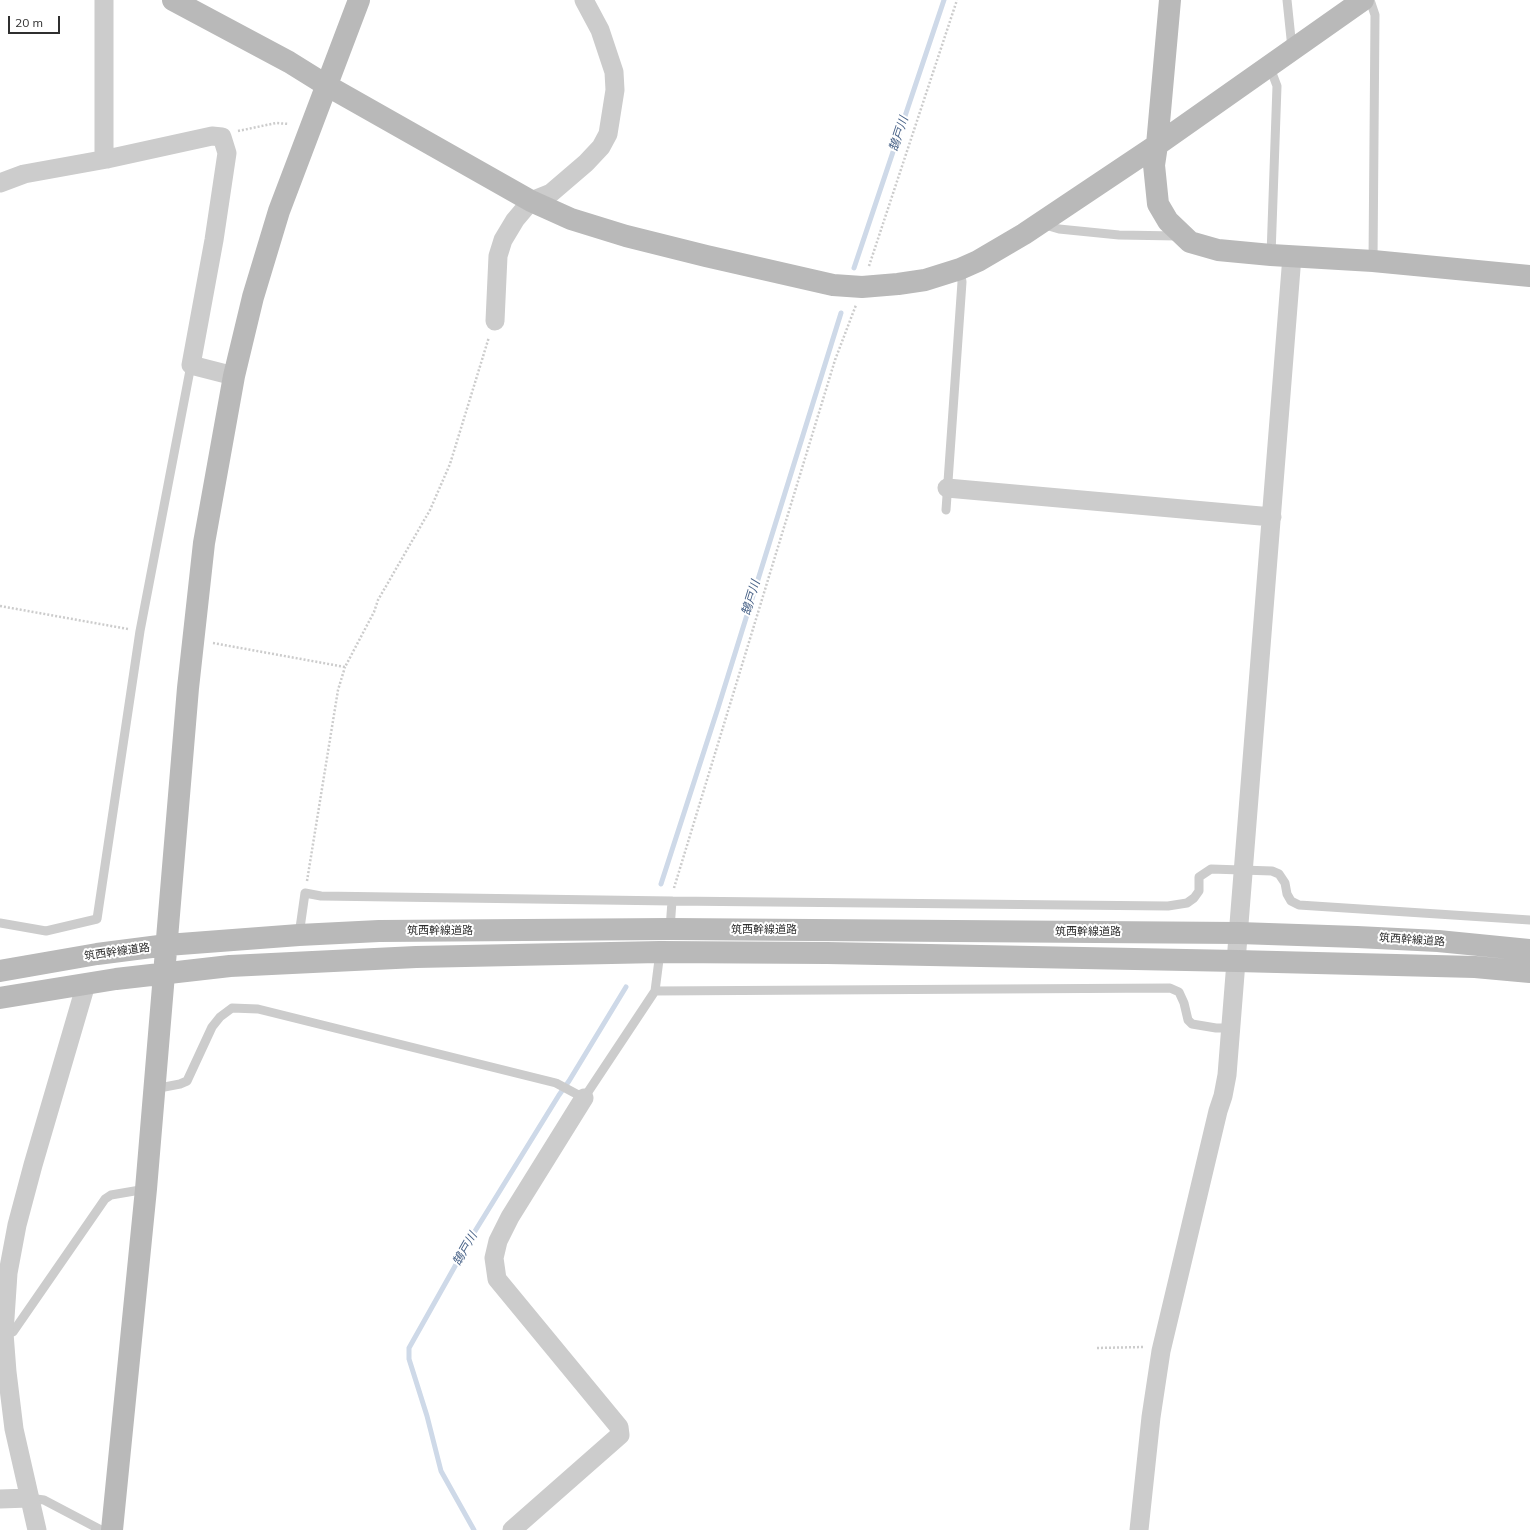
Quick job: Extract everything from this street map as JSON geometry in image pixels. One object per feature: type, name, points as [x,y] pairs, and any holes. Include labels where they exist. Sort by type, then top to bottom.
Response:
[{"type":"street","points":[[104,0],[104,151],[107,159]]},
{"type":"street","points":[[173,0],[289,62],[326,85],[530,201],[571,219],[626,236],[706,256],[833,285],[862,286],[898,284],[925,280],[960,269],[984,257],[1040,223],[1157,145],[1363,0]]},
{"type":"street","points":[[112,1530],[146,1189],[193,639],[204,543],[234,376],[253,297],[279,211],[359,0]]},
{"type":"street","points":[[495,321],[498,256],[503,240],[515,220],[530,201],[551,193],[586,163],[601,147],[608,134],[615,90],[614,72],[600,30],[584,0]]},
{"type":"street","points":[[1170,0],[1154,166],[1158,204],[1168,221],[1190,242],[1218,250],[1282,256],[1373,261],[1530,276]]},
{"type":"street","points":[[0,183],[24,174],[107,159],[212,136],[222,137],[227,153],[214,240],[191,365],[234,376]]},
{"type":"street","points":[[1139,1530],[1160,1350],[1227,1075],[1272,518],[1282,256]]},
{"type":"street","points":[[947,488],[1272,518]]},
{"type":"street","name":"筑西幹線道路","points":[[0,970],[97,954],[167,945],[299,935],[379,931],[670,929],[1239,933],[1364,937],[1446,942],[1530,950]]},
{"type":"street","name":"筑西幹線道路","points":[[0,998],[86,984],[230,966],[416,957],[660,952],[827,953],[1237,961],[1468,967],[1530,972]]},
{"type":"street","points":[[37,1530],[14,1429],[7,1372],[4,1333],[8,1273],[17,1225],[33,1165],[86,984]]},
{"type":"street","points":[[512,1530],[620,1435],[619,1426],[497,1279],[494,1258],[498,1241],[510,1217],[584,1098]]},
{"type":"street","points":[[0,1499],[29,1498]]},
{"type":"lane","points":[[1287,0],[1293,50]]},
{"type":"lane","points":[[1370,0],[1374,16],[1373,261]]},
{"type":"lane","points":[[1269,65],[1277,86],[1282,256]]},
{"type":"lane","points":[[1040,223],[1059,229],[1119,235],[1185,237]]},
{"type":"lane","points":[[946,510],[962,282],[960,269]]},
{"type":"lane","points":[[0,923],[46,931],[98,919],[140,631],[191,365]]},
{"type":"lane","points":[[299,935],[305,893],[321,896],[1168,906],[1187,903],[1194,898],[1199,891],[1199,877],[1212,869],[1272,871],[1279,874],[1285,883],[1287,894],[1291,901],[1299,905],[1530,920]]},
{"type":"lane","points":[[670,929],[672,901]]},
{"type":"lane","points":[[154,1089],[180,1084],[187,1081],[212,1027],[220,1017],[232,1008],[258,1009],[556,1084],[584,1098],[655,991],[660,952]]},
{"type":"lane","points":[[655,991],[1170,988],[1179,992],[1184,1003],[1188,1020],[1192,1024],[1216,1028],[1231,1028]]},
{"type":"lane","points":[[4,1333],[13,1332],[105,1199],[111,1195],[146,1189]]},
{"type":"lane","points":[[29,1498],[44,1500],[101,1530]]},
{"type":"path","points":[[672,901],[675,883],[835,360],[862,286],[957,0]]},
{"type":"path","points":[[222,137],[243,130],[269,125],[289,124]]},
{"type":"path","points":[[305,893],[338,690],[345,667],[374,612],[378,600],[430,510],[447,471],[495,321]]},
{"type":"path","points":[[0,606],[140,631]]},
{"type":"path","points":[[193,639],[345,667]]},
{"type":"path","points":[[1097,1348],[1137,1346],[1160,1350]]},
{"type":"waterway","name":"鵠戸川","points":[[854,268],[944,0]]},
{"type":"waterway","name":"鵠戸川","points":[[661,884],[718,708],[841,313]]},
{"type":"waterway","name":"鵠戸川","points":[[474,1530],[441,1471],[427,1416],[409,1359],[409,1348],[472,1236],[626,987]]}]
